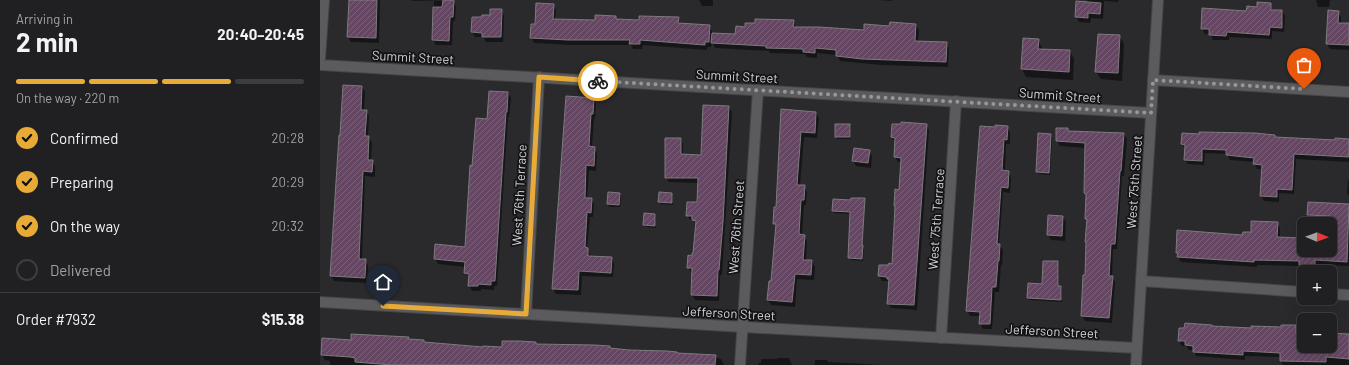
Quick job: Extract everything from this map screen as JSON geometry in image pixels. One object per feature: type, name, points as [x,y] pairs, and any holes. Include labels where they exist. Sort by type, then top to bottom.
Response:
[{"type":"street","points":[[320,58],[324,0]]},
{"type":"street","name":"West 75th Street","points":[[1136,365],[1158,0]]},
{"type":"street","name":"Summit Street","points":[[320,65],[1151,113]]},
{"type":"street","name":"West 76th Terrace","points":[[526,314],[539,77]]},
{"type":"street","points":[[1153,80],[1349,92]]},
{"type":"street","name":"West 76th Street","points":[[740,365],[758,90]]},
{"type":"street","name":"West 75th Terrace","points":[[941,338],[956,101]]},
{"type":"street","points":[[1141,281],[1297,292]]},
{"type":"street","points":[[1337,294],[1349,295]]},
{"type":"street","name":"Jefferson Street","points":[[320,302],[1137,348]]},
{"type":"building","points":[[349,0],[377,0],[376,38],[347,37]]},
{"type":"building","points":[[443,0],[454,0],[453,17],[450,17],[449,41],[432,40],[433,7],[442,7]]},
{"type":"building","points":[[1076,1],[1101,3],[1100,14],[1088,13],[1088,18],[1075,17]]},
{"type":"building","points":[[1257,2],[1271,3],[1271,10],[1282,10],[1282,28],[1270,27],[1269,35],[1227,32],[1226,36],[1209,35],[1209,29],[1201,29],[1202,8],[1246,11],[1247,6],[1257,7]]},
{"type":"building","points":[[536,3],[554,4],[553,19],[595,20],[595,15],[616,16],[616,19],[639,20],[639,16],[679,17],[678,23],[710,25],[709,42],[705,42],[705,45],[640,40],[640,44],[629,44],[630,40],[568,40],[530,38],[531,24],[535,24]]},
{"type":"building","points":[[490,9],[502,9],[501,37],[482,37],[482,33],[471,32],[472,17],[490,15]]},
{"type":"building","points":[[1328,10],[1339,11],[1338,23],[1349,23],[1349,45],[1326,44]]},
{"type":"building","points":[[755,19],[794,20],[793,27],[864,30],[864,24],[889,26],[890,22],[916,24],[915,41],[947,42],[946,62],[862,59],[836,56],[836,50],[815,48],[815,53],[803,52],[803,49],[766,48],[766,46],[711,43],[712,33],[735,34],[736,26],[745,27],[745,23],[755,23]]},
{"type":"building","points":[[1098,34],[1120,35],[1118,73],[1095,72]]},
{"type":"building","points":[[1023,38],[1039,39],[1038,49],[1070,50],[1069,72],[1021,69]]},
{"type":"building","points":[[343,85],[362,86],[361,110],[367,110],[365,136],[369,136],[368,160],[373,160],[372,172],[363,171],[359,259],[366,259],[365,278],[330,276]]},
{"type":"building","points":[[489,91],[508,92],[495,281],[491,281],[491,285],[478,284],[478,286],[468,286],[469,274],[464,273],[465,262],[434,259],[435,244],[465,247],[470,165],[472,166],[476,118],[487,119]]},
{"type":"building","points":[[566,96],[594,98],[593,114],[591,114],[589,146],[595,147],[594,166],[586,165],[585,198],[592,198],[591,213],[587,212],[585,247],[588,248],[588,256],[612,257],[611,273],[579,271],[578,290],[552,289]]},
{"type":"building","points":[[703,105],[729,106],[723,222],[717,296],[691,295],[692,268],[687,268],[688,255],[692,256],[693,253],[696,221],[692,220],[692,216],[686,216],[687,202],[697,202],[698,178],[665,178],[665,138],[681,138],[681,154],[701,155]]},
{"type":"building","points":[[781,109],[816,112],[815,133],[801,132],[797,185],[805,185],[804,200],[801,200],[799,234],[805,235],[803,260],[812,260],[811,275],[795,274],[792,302],[767,300],[769,281],[771,281],[776,224],[773,224],[774,207],[776,207]]},
{"type":"building","points":[[901,122],[927,124],[914,305],[887,304],[889,279],[887,279],[887,277],[878,276],[879,265],[888,265],[889,263],[892,264],[895,189],[899,190],[901,158],[894,157],[895,138],[891,137],[892,124],[901,124]]},
{"type":"building","points":[[835,124],[850,124],[850,137],[835,137]]},
{"type":"building","points":[[995,125],[1008,126],[1007,140],[1004,139],[1002,170],[1009,171],[1008,188],[1001,187],[997,244],[1000,244],[999,261],[996,287],[992,287],[990,324],[979,324],[980,312],[966,311],[980,126],[995,127]]},
{"type":"building","points":[[1056,128],[1068,128],[1068,131],[1124,133],[1115,244],[1111,244],[1109,276],[1113,276],[1109,318],[1081,316],[1083,275],[1085,275],[1087,219],[1085,219],[1086,194],[1084,193],[1085,143],[1056,141]]},
{"type":"building","points":[[1199,132],[1255,133],[1275,135],[1275,137],[1335,140],[1335,138],[1349,139],[1349,157],[1294,154],[1292,190],[1277,189],[1277,197],[1260,196],[1262,165],[1253,164],[1254,158],[1226,155],[1226,150],[1202,149],[1202,161],[1184,160],[1185,145],[1181,144],[1182,133],[1199,134]]},
{"type":"building","points":[[1038,133],[1051,134],[1049,173],[1036,172]]},
{"type":"building","points":[[854,148],[870,150],[868,163],[852,161]]},
{"type":"building","points":[[608,192],[620,193],[619,205],[607,204]]},
{"type":"building","points":[[659,192],[672,193],[672,203],[658,202]]},
{"type":"building","points":[[851,198],[865,198],[862,259],[848,258],[850,212],[832,211],[833,199],[850,200]]},
{"type":"building","points":[[1308,202],[1349,204],[1347,262],[1315,260],[1315,265],[1299,265],[1299,261],[1254,260],[1254,262],[1177,257],[1177,230],[1242,235],[1243,232],[1251,232],[1251,221],[1278,222],[1277,237],[1297,238],[1297,257],[1337,257],[1337,217],[1307,215]]},
{"type":"building","points":[[644,213],[655,214],[655,226],[643,225]]},
{"type":"building","points":[[1048,215],[1063,216],[1062,236],[1047,235]]},
{"type":"building","points":[[1043,261],[1058,261],[1058,286],[1061,286],[1061,300],[1027,298],[1028,283],[1042,284]]},
{"type":"building","points":[[1185,323],[1251,328],[1251,326],[1281,327],[1281,325],[1296,325],[1297,353],[1337,353],[1337,333],[1349,334],[1349,359],[1326,357],[1326,362],[1280,361],[1280,353],[1243,351],[1243,355],[1193,352],[1193,346],[1185,345],[1185,341],[1178,341],[1179,328],[1184,328]]},
{"type":"building","points":[[351,334],[409,337],[408,339],[424,340],[424,342],[483,347],[502,347],[502,341],[520,341],[536,342],[536,344],[594,345],[610,346],[610,348],[629,350],[716,355],[715,365],[392,365],[355,362],[355,358],[321,355],[322,338],[351,340]]},
{"type":"way so far","points":[[598,81],[1151,113],[1153,80],[1304,89]]},
{"type":"route","points":[[383,306],[526,314],[539,77],[598,81]]}]
